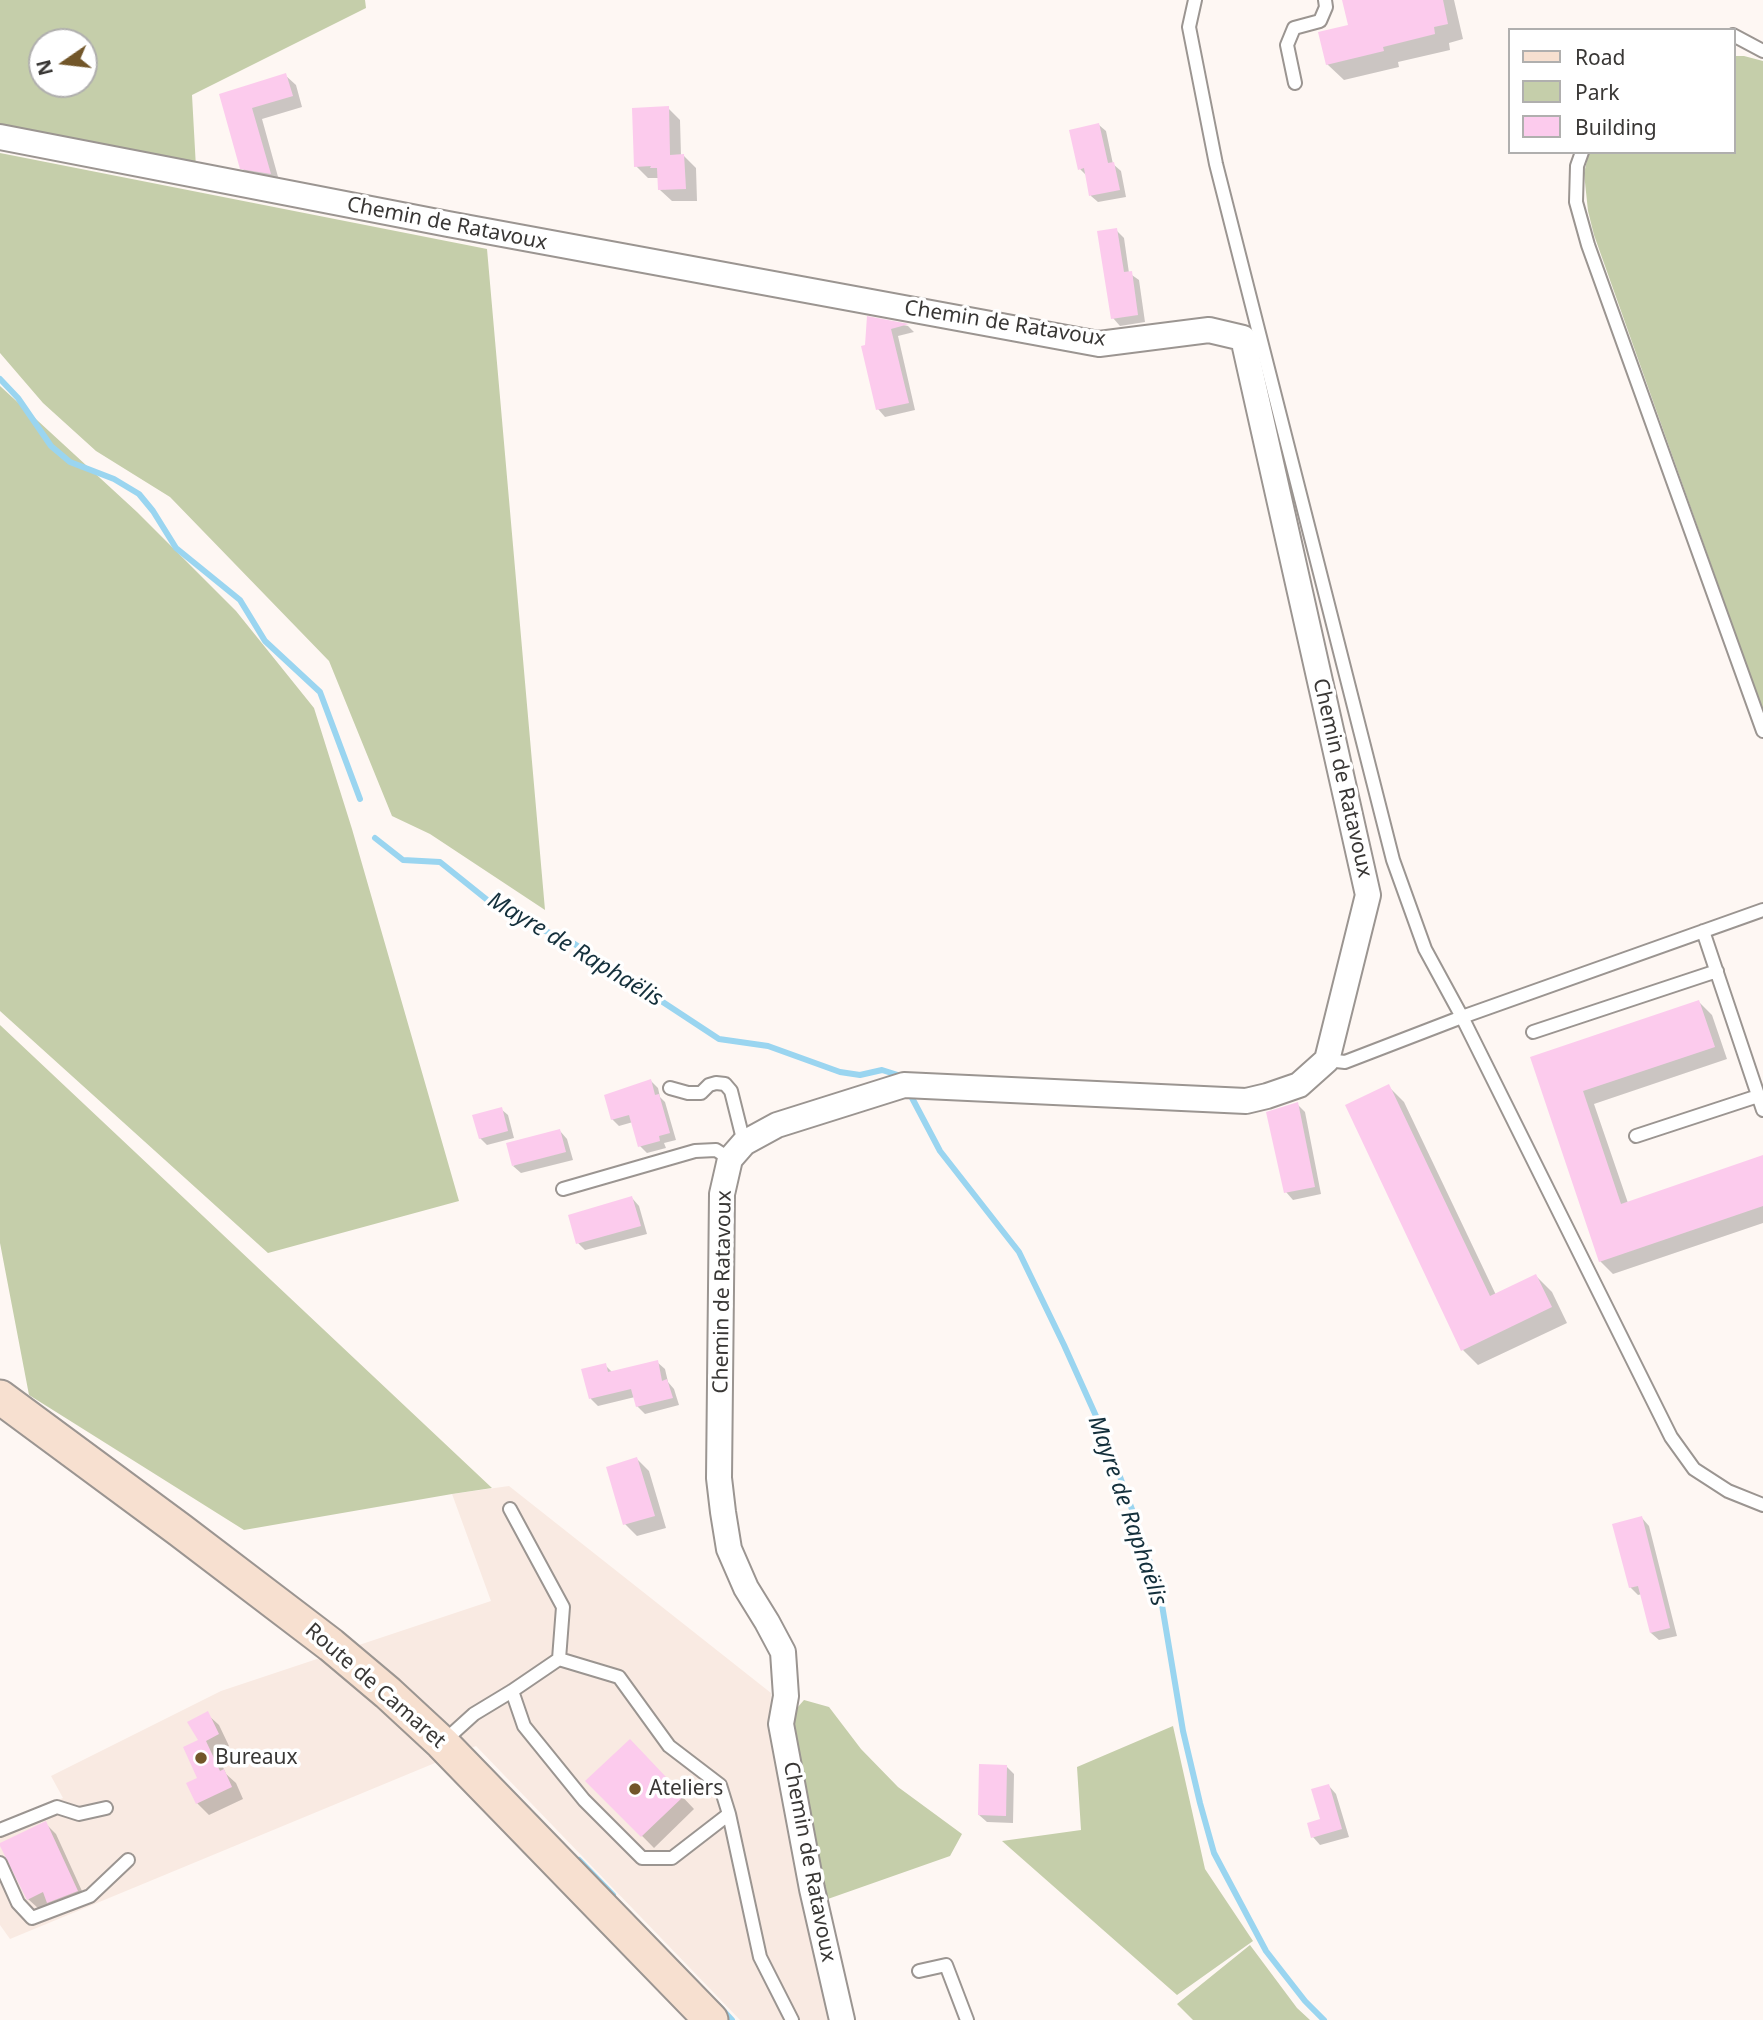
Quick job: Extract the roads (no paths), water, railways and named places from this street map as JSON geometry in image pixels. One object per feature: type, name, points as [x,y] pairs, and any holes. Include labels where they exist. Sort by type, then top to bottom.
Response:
[{"type":"main road","name":"Route de Camaret","points":[[0,1397],[180,1530],[388,1692],[442,1743],[711,2020]]},
{"type":"street","name":"Chemin de Ratavoux","points":[[0,137],[448,225],[1099,344],[1209,330],[1243,338],[1368,895],[1327,1060]]},
{"type":"street","points":[[737,1151],[777,1125],[904,1085],[1245,1101],[1299,1084],[1327,1060]]},
{"type":"street","name":"Chemin de Ratavoux","points":[[737,1151],[722,1194],[719,1478],[723,1512],[729,1549],[746,1588],[783,1652],[786,1696],[781,1724],[812,1889],[842,2020]]},
{"type":"lane","points":[[1195,0],[1189,27],[1216,164],[1393,860],[1424,949],[1462,1017],[1671,1437],[1694,1469],[1728,1491],[1763,1505]]},
{"type":"lane","points":[[1295,83],[1287,45],[1294,28],[1320,21],[1326,7],[1325,0]]},
{"type":"lane","points":[[1735,36],[1763,51]]},
{"type":"lane","points":[[1581,154],[1577,166],[1576,202],[1588,245],[1763,731]]},
{"type":"lane","points":[[1327,1060],[1345,1062],[1462,1017],[1763,910]]},
{"type":"lane","points":[[1703,931],[1763,1110]]},
{"type":"lane","points":[[1533,1032],[1717,971]]},
{"type":"lane","points":[[563,1189],[695,1151],[737,1151],[731,1091],[724,1084],[709,1085],[701,1093],[670,1088]]},
{"type":"lane","points":[[1636,1136],[1758,1096]]},
{"type":"lane","points":[[510,1508],[564,1607],[559,1659]]},
{"type":"lane","points":[[442,1743],[474,1714],[559,1659]]},
{"type":"lane","points":[[559,1659],[619,1677],[669,1746],[720,1785],[729,1814],[760,1957],[792,2020]]},
{"type":"lane","points":[[512,1691],[524,1726],[584,1800],[642,1858],[672,1858],[729,1814]]},
{"type":"lane","points":[[0,1830],[57,1807],[79,1814],[106,1808]]},
{"type":"lane","points":[[0,1863],[18,1903],[32,1918],[90,1896],[128,1860]]},
{"type":"lane","points":[[919,1971],[946,1965],[967,2020]]},
{"type":"waterway","name":"Mayre de Raphaëlis","points":[[0,379],[18,398],[51,446],[70,462],[114,479],[139,494],[176,548],[240,600],[265,641],[320,692],[360,799]]},
{"type":"waterway","name":"Mayre de Raphaëlis","points":[[375,838],[403,860],[440,862],[506,915],[570,941],[719,1039],[768,1046],[840,1072],[860,1075],[882,1070],[901,1076]]},
{"type":"waterway","name":"Mayre de Raphaëlis","points":[[911,1096],[940,1151],[1019,1252],[1105,1436],[1160,1593],[1183,1731],[1214,1853],[1266,1951],[1305,2001],[1324,2020]]},
{"type":"waterway","points":[[579,1860],[613,1895]]},
{"type":"waterway","points":[[719,2006],[732,2020]]},
{"type":"place","name":"Bureaux","points":[[201,1758]]},
{"type":"place","name":"Ateliers","points":[[635,1789]]}]
